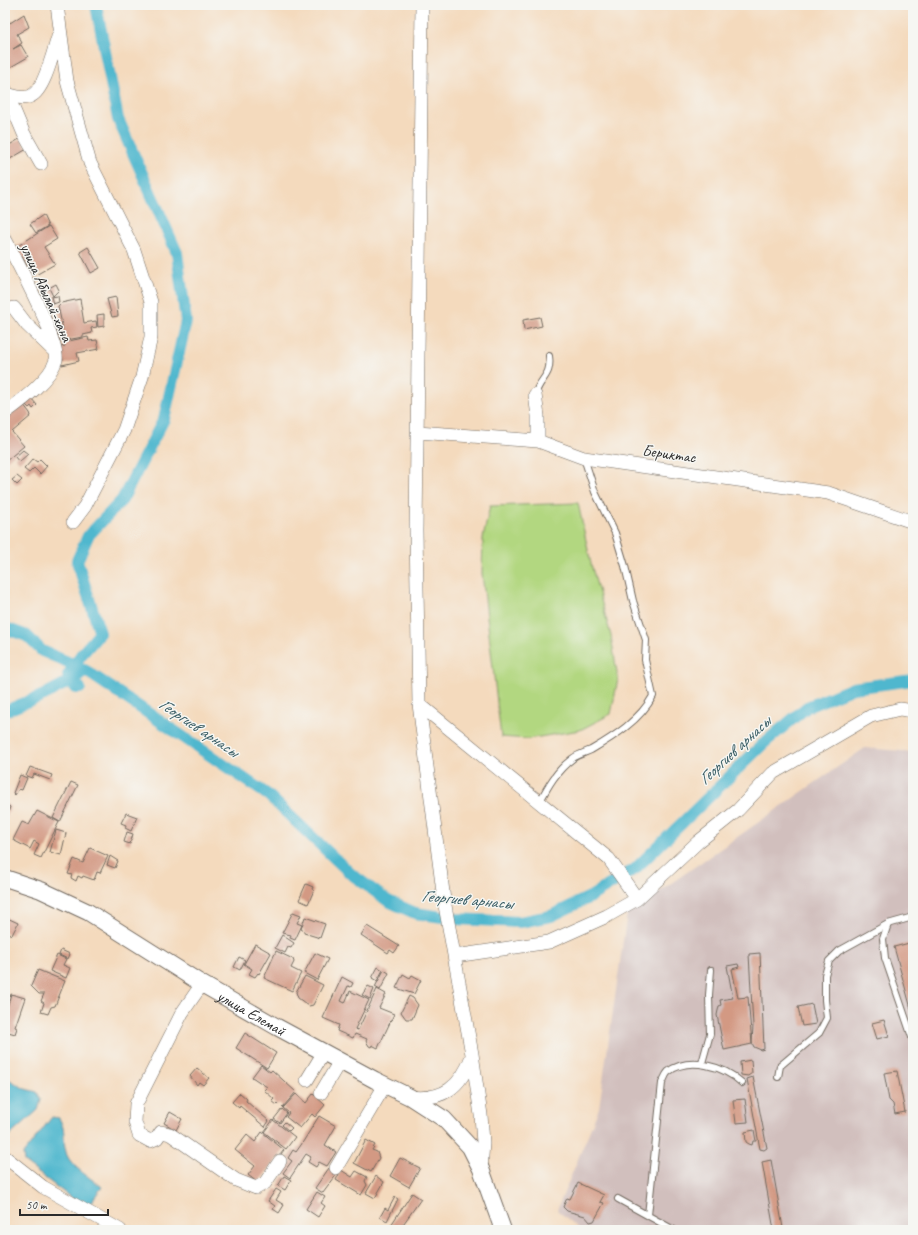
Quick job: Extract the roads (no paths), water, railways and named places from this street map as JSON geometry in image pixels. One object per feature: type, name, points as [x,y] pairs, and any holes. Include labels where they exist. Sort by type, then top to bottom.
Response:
[{"type":"street","points":[[58,5],[68,88],[90,163],[134,250],[151,302],[152,337],[142,377],[124,430],[85,506],[73,522]]},
{"type":"street","points":[[422,5],[416,589],[419,704],[444,900],[472,1054],[483,1143],[481,1169]]},
{"type":"street","points":[[6,91],[20,98],[31,97],[37,92],[48,70],[60,30]]},
{"type":"street","points":[[6,91],[24,134],[41,164]]},
{"type":"street","name":"улица Абылай-хана","points":[[5,239],[44,321],[56,356]]},
{"type":"street","points":[[5,413],[52,370],[56,356],[42,338],[27,325],[14,308]]},
{"type":"street","points":[[535,395],[538,416],[538,441]]},
{"type":"street","name":"Бериктас","points":[[418,432],[538,441],[584,458],[828,493],[913,522]]},
{"type":"street","points":[[419,704],[609,859],[635,897]]},
{"type":"street","points":[[455,956],[549,942],[607,916],[635,897],[698,842],[738,810],[773,773],[871,716],[900,709],[913,711]]},
{"type":"street","name":"улица Елемай","points":[[5,878],[41,890],[88,912],[202,984],[340,1061],[410,1097],[444,1119],[470,1148],[481,1169],[503,1230]]},
{"type":"street","points":[[202,984],[182,1013],[136,1104],[135,1122],[139,1135],[150,1141],[157,1138],[161,1132],[170,1134],[236,1180],[256,1188],[265,1183],[280,1162]]},
{"type":"street","points":[[307,1080],[324,1052]]},
{"type":"street","points":[[410,1097],[422,1098],[449,1091],[460,1080],[467,1069],[472,1054]]},
{"type":"street","points":[[321,1093],[340,1061]]},
{"type":"street","points":[[336,1168],[385,1085]]},
{"type":"street","points":[[5,1157],[43,1187],[120,1230]]},
{"type":"lane","points":[[535,395],[538,384],[547,376],[550,366],[549,356]]},
{"type":"lane","points":[[539,803],[552,780],[563,766],[573,758],[602,744],[626,726],[645,710],[653,696],[645,660],[646,640],[633,601],[625,566],[615,533],[595,492],[584,458]]},
{"type":"lane","points":[[778,1077],[780,1066],[819,1033],[828,1018],[825,1000],[825,975],[829,961],[839,951],[888,924],[913,917]]},
{"type":"lane","points":[[888,924],[883,939],[886,958],[913,1040]]},
{"type":"lane","points":[[702,1063],[710,1034],[709,995],[711,970]]},
{"type":"lane","points":[[648,1215],[662,1083],[667,1073],[683,1066],[702,1063],[735,1076],[742,1083]]},
{"type":"lane","points":[[618,1199],[674,1230]]},
{"type":"water","points":[[5,1077],[25,1089],[37,1092],[41,1100],[38,1110],[5,1140]]},
{"type":"water","points":[[52,1117],[59,1118],[64,1131],[66,1152],[71,1162],[102,1187],[88,1206],[78,1203],[24,1162],[23,1154]]},
{"type":"waterway","points":[[80,688],[76,688],[68,675],[81,655],[100,633],[77,561],[88,536],[122,500],[164,419],[186,321],[177,253],[118,119],[96,5]]},
{"type":"waterway","name":"Георгиев арнасы","points":[[5,628],[27,636],[42,651],[88,672],[268,795],[350,873],[388,901],[415,913],[456,919],[520,922],[551,916],[590,897],[635,869],[763,744],[807,707],[853,688],[913,680]]},
{"type":"waterway","points":[[5,711],[44,695],[79,676]]}]
